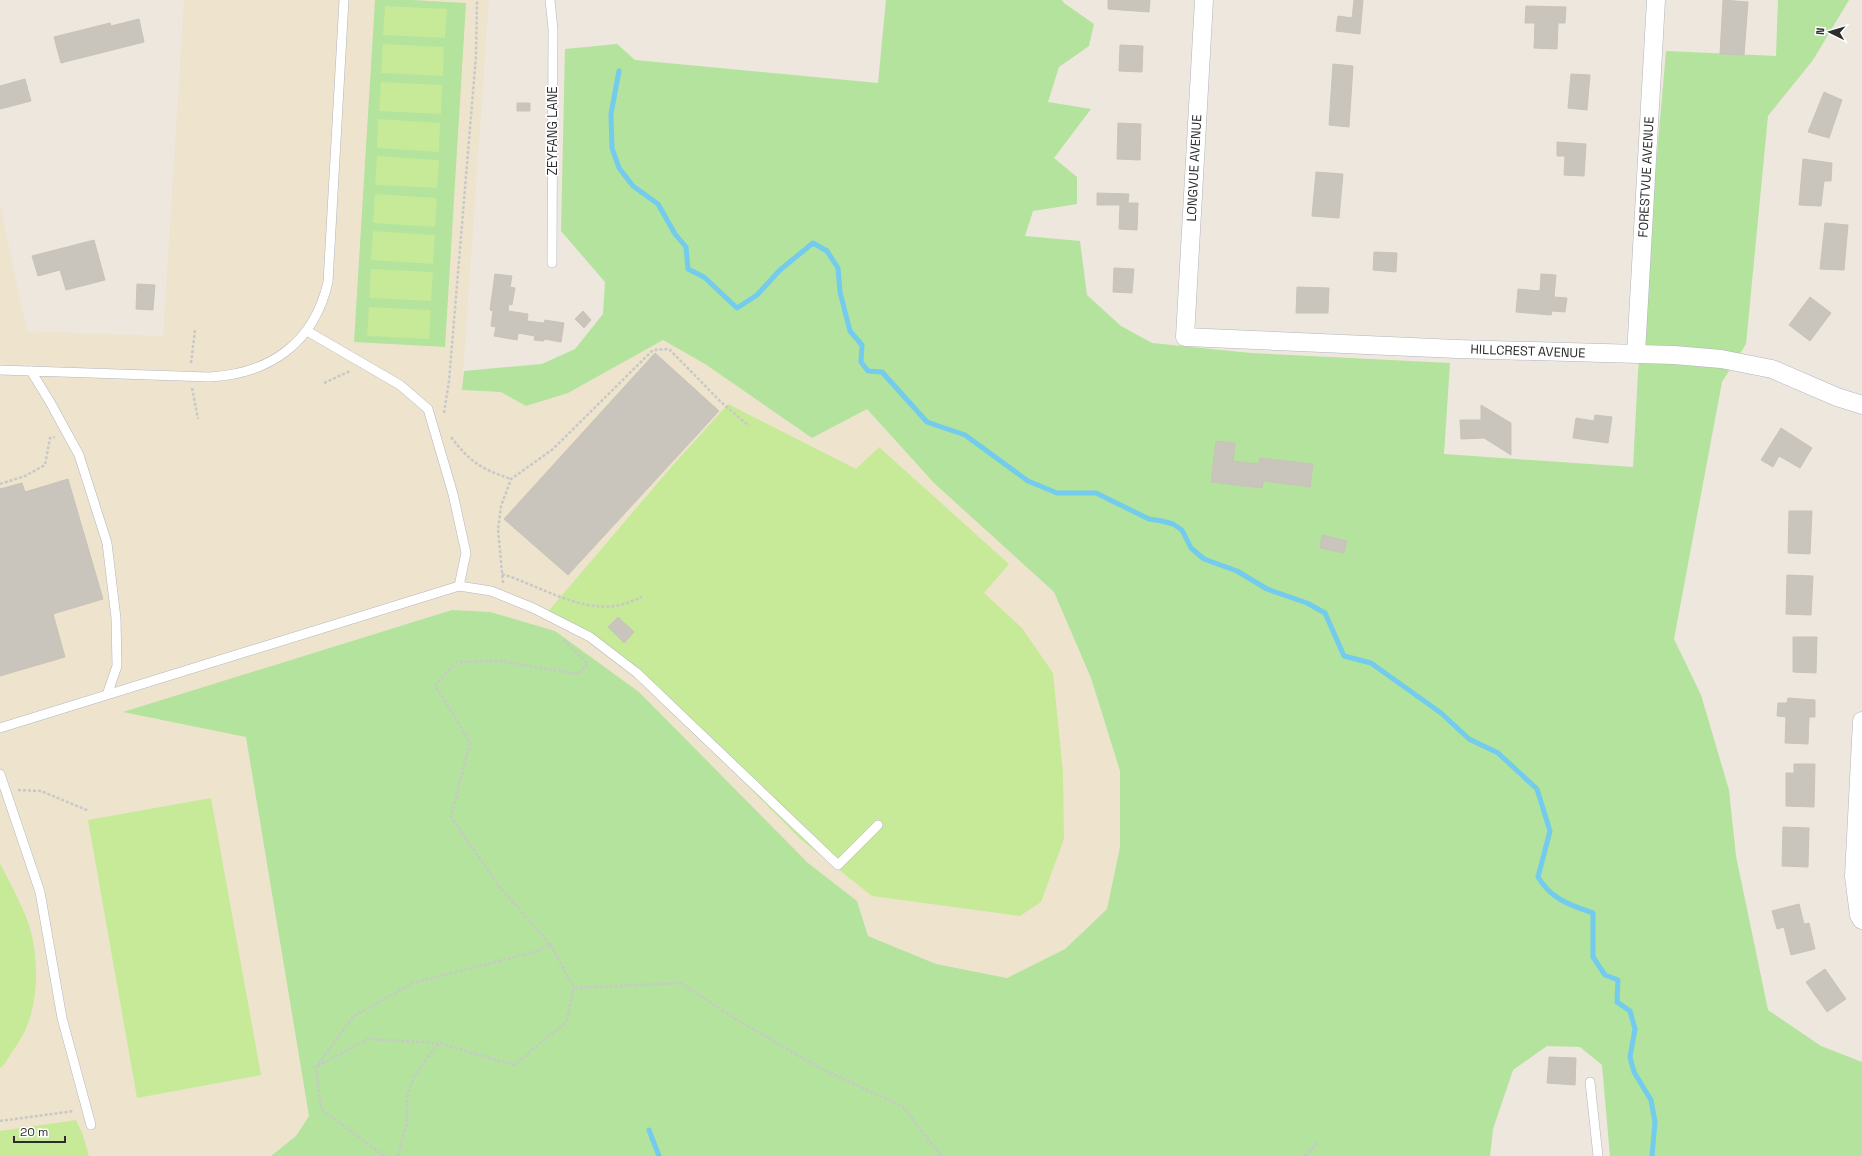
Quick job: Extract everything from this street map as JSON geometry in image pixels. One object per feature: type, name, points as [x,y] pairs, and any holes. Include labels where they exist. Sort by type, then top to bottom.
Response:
[{"type":"street","name":"LONGVUE AVENUE","points":[[1185,337],[1204,0]]},
{"type":"street","name":"FORESTVUE AVENUE","points":[[1636,354],[1656,0]]},
{"type":"street","name":"HILLCREST AVENUE","points":[[1185,337],[1457,349],[1674,355],[1721,359],[1772,369],[1837,397],[1862,405]]},
{"type":"street","points":[[1862,721],[1854,876],[1859,915],[1862,920]]},
{"type":"lane","points":[[0,370],[209,377],[227,376],[259,368],[274,360],[286,352],[307,331],[323,300],[330,269],[344,0]]},
{"type":"lane","name":"ZEYFANG LANE","points":[[550,0],[553,29],[552,263]]},
{"type":"lane","points":[[307,331],[400,385],[428,409],[453,494],[466,553],[459,586]]},
{"type":"lane","points":[[31,371],[50,402],[79,456],[107,543],[116,618],[117,666],[107,695]]},
{"type":"lane","points":[[0,728],[459,586],[491,591],[504,596],[533,608],[590,637],[637,673],[838,865],[878,825]]},
{"type":"lane","points":[[0,774],[40,892],[62,1018],[91,1125]]},
{"type":"lane","points":[[1590,1082],[1598,1156]]},
{"type":"path","points":[[442,419],[449,381],[476,56],[477,0]]},
{"type":"path","points":[[504,596],[498,530],[500,506],[511,479],[553,449],[653,350],[669,349],[721,402],[749,426]]},
{"type":"path","points":[[0,484],[25,476],[45,465],[50,438],[67,433]]},
{"type":"path","points":[[448,433],[465,456],[488,472],[511,479]]},
{"type":"path","points":[[502,574],[572,601],[594,606],[616,606],[642,597]]},
{"type":"path","points":[[316,1067],[368,1039],[439,1043],[514,1065],[566,1022],[574,988],[550,944],[498,885],[452,817],[470,742],[435,685],[457,662],[500,661],[578,674],[588,664],[561,636]]},
{"type":"path","points":[[6,789],[41,791],[89,811]]},
{"type":"path","points":[[384,1156],[321,1109],[316,1067],[354,1016],[413,983],[538,951],[550,944]]},
{"type":"path","points":[[574,988],[681,983],[739,1022],[818,1067],[903,1108],[941,1156]]},
{"type":"path","points":[[398,1156],[406,1122],[407,1097],[414,1076],[439,1043]]},
{"type":"path","points":[[0,1121],[86,1110]]},
{"type":"path","points":[[1305,1156],[1318,1143]]},
{"type":"shaded area","points":[[184,0],[489,0],[462,390],[501,392],[526,406],[568,393],[663,340],[705,364],[812,438],[867,409],[934,483],[1054,592],[1091,678],[1120,771],[1120,847],[1107,909],[1065,949],[1007,978],[936,964],[868,936],[857,901],[808,864],[639,692],[336,1076],[296,1136],[271,1156],[0,1156],[0,205],[27,331],[163,336]]},
{"type":"green space","points":[[375,0],[466,3],[445,347],[354,342]]},
{"type":"green space","points":[[886,0],[1062,0],[1094,24],[1089,46],[1059,67],[1048,102],[1091,109],[1054,158],[1077,177],[1077,204],[1033,211],[1025,236],[1080,241],[1087,295],[1121,326],[1152,343],[1251,353],[1450,363],[1444,454],[1633,467],[1638,373],[1666,51],[1776,56],[1778,0],[1849,0],[1813,60],[1768,116],[1746,344],[1722,382],[1674,639],[1701,695],[1729,790],[1736,856],[1768,1010],[1821,1046],[1862,1062],[1862,1156],[1610,1156],[1602,1065],[1580,1047],[1547,1046],[1513,1070],[1493,1129],[1490,1156],[271,1156],[296,1136],[309,1116],[246,737],[123,712],[452,610],[490,612],[555,631],[639,692],[808,863],[857,901],[868,936],[936,964],[1007,978],[1065,949],[1107,909],[1120,847],[1120,771],[1091,678],[1054,592],[934,483],[867,409],[812,438],[705,364],[663,340],[568,393],[526,406],[501,392],[462,390],[464,371],[542,364],[575,349],[603,314],[605,282],[561,231],[565,49],[617,44],[635,60],[878,83]]},
{"type":"green space","points":[[385,6],[447,9],[445,38],[383,35]]},
{"type":"green space","points":[[383,44],[444,47],[443,76],[381,73]]},
{"type":"green space","points":[[381,82],[442,85],[441,114],[379,111]]},
{"type":"green space","points":[[378,119],[440,123],[439,152],[377,148]]},
{"type":"green space","points":[[377,156],[439,160],[437,188],[375,185]]},
{"type":"green space","points":[[375,194],[437,198],[435,227],[373,223]]},
{"type":"green space","points":[[373,231],[435,235],[433,264],[371,260]]},
{"type":"green space","points":[[371,269],[433,272],[431,301],[369,298]]},
{"type":"green space","points":[[369,307],[431,310],[429,339],[367,336]]},
{"type":"green space","points":[[728,404],[856,469],[879,447],[1009,564],[984,593],[1022,628],[1053,673],[1063,772],[1064,839],[1041,902],[1020,916],[872,896],[799,838],[637,673],[546,614],[673,465]]},
{"type":"green space","points":[[211,798],[261,1075],[137,1098],[88,820]]},
{"type":"green space","points":[[0,863],[29,926],[34,946],[36,981],[31,1016],[25,1031],[4,1065],[0,1068]]},
{"type":"green space","points":[[76,1120],[83,1135],[89,1156],[0,1156],[0,1131]]},
{"type":"building","points":[[1108,0],[1150,0],[1149,12],[1108,9]]},
{"type":"building","points":[[1354,0],[1363,0],[1360,34],[1336,31],[1338,16],[1352,18]]},
{"type":"building","points":[[1723,0],[1748,2],[1744,55],[1720,54]]},
{"type":"building","points":[[1526,6],[1566,7],[1565,23],[1558,23],[1557,49],[1534,48],[1535,23],[1525,23]]},
{"type":"building","points":[[139,19],[144,42],[61,63],[54,37],[110,23],[111,26]]},
{"type":"building","points":[[1120,45],[1143,46],[1142,72],[1119,71]]},
{"type":"building","points":[[1333,64],[1353,66],[1349,127],[1329,125]]},
{"type":"building","points":[[1571,74],[1590,75],[1587,110],[1568,108]]},
{"type":"building","points":[[25,79],[31,101],[0,109],[0,86]]},
{"type":"building","points":[[1824,92],[1842,100],[1829,138],[1808,132]]},
{"type":"building","points":[[517,103],[530,103],[530,111],[517,111]]},
{"type":"building","points":[[1118,123],[1141,124],[1140,160],[1117,159]]},
{"type":"building","points":[[1557,142],[1586,144],[1584,176],[1564,175],[1565,156],[1557,156]]},
{"type":"building","points":[[1803,159],[1832,163],[1831,181],[1824,181],[1821,206],[1799,205]]},
{"type":"building","points":[[1316,172],[1343,174],[1339,218],[1312,216]]},
{"type":"building","points":[[1097,193],[1129,194],[1128,203],[1138,203],[1137,230],[1119,229],[1120,205],[1097,205]]},
{"type":"building","points":[[1825,223],[1848,225],[1844,270],[1820,269]]},
{"type":"building","points":[[94,240],[105,280],[66,290],[60,270],[38,276],[32,256]]},
{"type":"building","points":[[1374,252],[1397,253],[1396,272],[1373,270]]},
{"type":"building","points":[[1114,268],[1134,269],[1132,293],[1113,292]]},
{"type":"building","points":[[495,274],[512,276],[510,287],[515,288],[512,305],[509,304],[508,311],[528,314],[527,321],[544,323],[545,320],[564,323],[561,342],[544,339],[544,341],[534,340],[535,336],[518,333],[517,340],[494,336],[496,327],[491,326],[493,311],[490,310]]},
{"type":"building","points":[[1541,274],[1556,275],[1554,297],[1567,298],[1565,312],[1552,311],[1551,315],[1516,312],[1518,289],[1540,291]]},
{"type":"building","points":[[137,284],[155,285],[153,310],[136,309]]},
{"type":"building","points":[[1297,287],[1329,288],[1328,313],[1296,313]]},
{"type":"building","points":[[1810,297],[1831,313],[1810,341],[1789,325]]},
{"type":"building","points":[[583,311],[591,320],[584,328],[575,319]]},
{"type":"building","points":[[655,353],[719,411],[568,575],[504,519]]},
{"type":"building","points":[[1481,405],[1511,423],[1511,455],[1484,438],[1461,439],[1460,420],[1481,420]]},
{"type":"building","points":[[1595,415],[1612,417],[1608,443],[1573,438],[1576,418],[1594,421]]},
{"type":"building","points":[[1781,428],[1812,448],[1800,468],[1779,456],[1773,467],[1761,460]]},
{"type":"building","points":[[1216,441],[1235,443],[1233,461],[1259,464],[1260,458],[1313,464],[1310,487],[1263,481],[1262,488],[1211,482]]},
{"type":"building","points":[[68,479],[103,599],[53,614],[65,657],[0,676],[0,489],[22,483],[25,492]]},
{"type":"building","points":[[1789,511],[1812,511],[1810,554],[1788,553]]},
{"type":"building","points":[[1322,535],[1347,541],[1344,553],[1320,548]]},
{"type":"building","points":[[1787,575],[1813,576],[1811,615],[1786,614]]},
{"type":"building","points":[[618,617],[634,632],[624,643],[608,627]]},
{"type":"building","points":[[1793,637],[1817,637],[1816,673],[1793,672]]},
{"type":"building","points":[[1788,698],[1815,700],[1815,717],[1809,717],[1808,744],[1785,743],[1786,717],[1777,716],[1778,703],[1787,703]]},
{"type":"building","points":[[1794,764],[1815,764],[1814,807],[1786,806],[1786,773],[1794,773]]},
{"type":"building","points":[[1783,827],[1809,828],[1808,867],[1782,866]]},
{"type":"building","points":[[1799,904],[1804,924],[1809,923],[1815,949],[1791,955],[1784,927],[1777,929],[1772,911]]},
{"type":"building","points":[[1825,969],[1846,999],[1827,1012],[1806,982]]},
{"type":"building","points":[[1549,1057],[1576,1058],[1575,1085],[1547,1083]]},
{"type":"waterway","points":[[619,71],[611,114],[612,148],[619,168],[633,186],[658,204],[675,234],[686,247],[688,269],[704,277],[737,308],[757,295],[780,270],[813,243],[827,251],[838,268],[840,292],[850,331],[862,345],[861,362],[868,371],[882,372],[927,422],[965,435],[1028,481],[1057,493],[1096,493],[1149,519],[1173,524],[1182,530],[1191,548],[1204,559],[1237,571],[1267,589],[1307,603],[1325,613],[1344,656],[1371,663],[1441,713],[1469,739],[1498,753],[1537,789],[1550,831],[1538,877],[1543,885],[1555,896],[1569,904],[1593,913],[1593,957],[1605,975],[1618,980],[1617,1002],[1630,1011],[1635,1029],[1630,1057],[1634,1072],[1651,1100],[1655,1122],[1652,1156]]},
{"type":"waterway","points":[[649,1130],[659,1156]]}]
